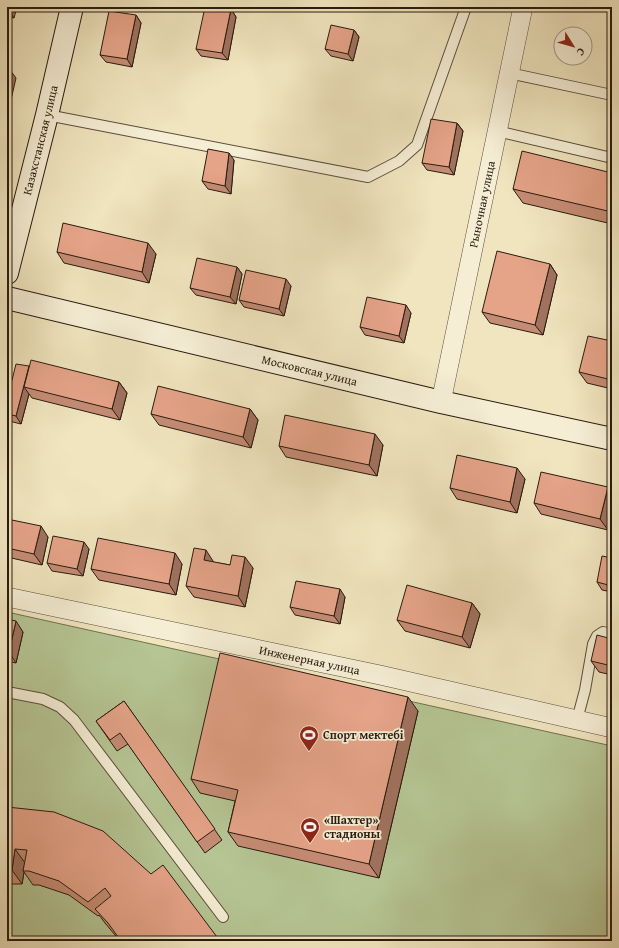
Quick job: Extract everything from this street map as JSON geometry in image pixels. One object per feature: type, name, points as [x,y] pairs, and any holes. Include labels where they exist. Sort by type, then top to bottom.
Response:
[{"type":"street","name":"Казахстанская улица","points":[[7,273],[47,115],[72,7]]},
{"type":"street","name":"Рыночная улица","points":[[441,402],[523,7]]},
{"type":"street","name":"Московская улица","points":[[7,298],[441,402],[612,439]]},
{"type":"street","name":"Инженерная улица","points":[[7,597],[372,674],[612,728]]},
{"type":"lane","points":[[47,115],[368,177],[399,161],[417,145],[466,7]]},
{"type":"lane","points":[[509,73],[612,95]]},
{"type":"lane","points":[[497,131],[612,158]]},
{"type":"lane","points":[[578,720],[593,644],[597,636],[603,632],[612,634]]},
{"type":"lane","points":[[7,692],[43,699],[60,707],[74,720],[223,917]]},
{"type":"green space","name":"«Шахтер» стадионы","points":[[7,612],[612,746],[612,941],[7,941]]},
{"type":"building","points":[[205,7],[231,9],[222,53],[196,49]]},
{"type":"building","points":[[109,11],[136,15],[127,59],[100,55]]},
{"type":"building","points":[[331,25],[354,30],[348,54],[325,49]]},
{"type":"building","points":[[431,119],[457,123],[449,167],[422,163]]},
{"type":"building","points":[[208,149],[229,153],[225,186],[202,181]]},
{"type":"building","points":[[522,151],[612,173],[612,212],[513,189]]},
{"type":"building","points":[[63,223],[148,243],[142,272],[57,252]]},
{"type":"building","points":[[497,251],[550,264],[535,325],[482,312]]},
{"type":"building","points":[[197,258],[237,267],[230,297],[190,288]]},
{"type":"building","points":[[246,270],[286,279],[279,309],[239,300]]},
{"type":"building","points":[[367,297],[406,305],[399,336],[360,327]]},
{"type":"building","points":[[588,336],[612,341],[612,380],[579,372]]},
{"type":"building","points":[[31,360],[119,382],[112,409],[24,387]]},
{"type":"building","points":[[16,364],[29,366],[16,416],[7,414],[7,400]]},
{"type":"building","points":[[158,386],[250,409],[243,437],[151,414]]},
{"type":"building","points":[[285,415],[375,434],[369,465],[279,446]]},
{"type":"building","points":[[457,455],[517,468],[510,502],[450,488]]},
{"type":"building","points":[[541,472],[608,487],[600,519],[534,503]]},
{"type":"building","points":[[7,519],[41,526],[34,554],[7,548]]},
{"type":"building","points":[[53,536],[84,542],[77,569],[47,563]]},
{"type":"building","points":[[98,538],[175,553],[169,584],[91,569]]},
{"type":"building","points":[[194,548],[206,550],[204,560],[230,565],[232,555],[245,557],[238,596],[186,586]]},
{"type":"building","points":[[602,556],[612,558],[612,586],[597,582]]},
{"type":"building","points":[[296,581],[340,589],[334,616],[290,607]]},
{"type":"building","points":[[407,585],[472,603],[462,637],[397,620]]},
{"type":"building","points":[[7,619],[16,621],[9,652],[7,652]]},
{"type":"building","points":[[597,635],[612,639],[612,666],[591,661]]},
{"type":"building","name":"Спорт мектебі","points":[[220,653],[408,697],[369,864],[228,832],[238,790],[191,779]]},
{"type":"building","points":[[124,701],[215,829],[197,842],[120,733],[110,740],[96,721]]},
{"type":"building","points":[[7,807],[54,812],[103,831],[151,874],[163,865],[220,941],[121,941],[108,923],[95,909],[111,896],[105,888],[88,902],[59,881],[29,871],[23,871],[27,850],[15,849],[12,870],[7,870]]},
{"type":"place","name":"Спорт мектебі","points":[[309,752]]},
{"type":"place","name":"«Шахтер» стадионы","points":[[310,844]]}]
